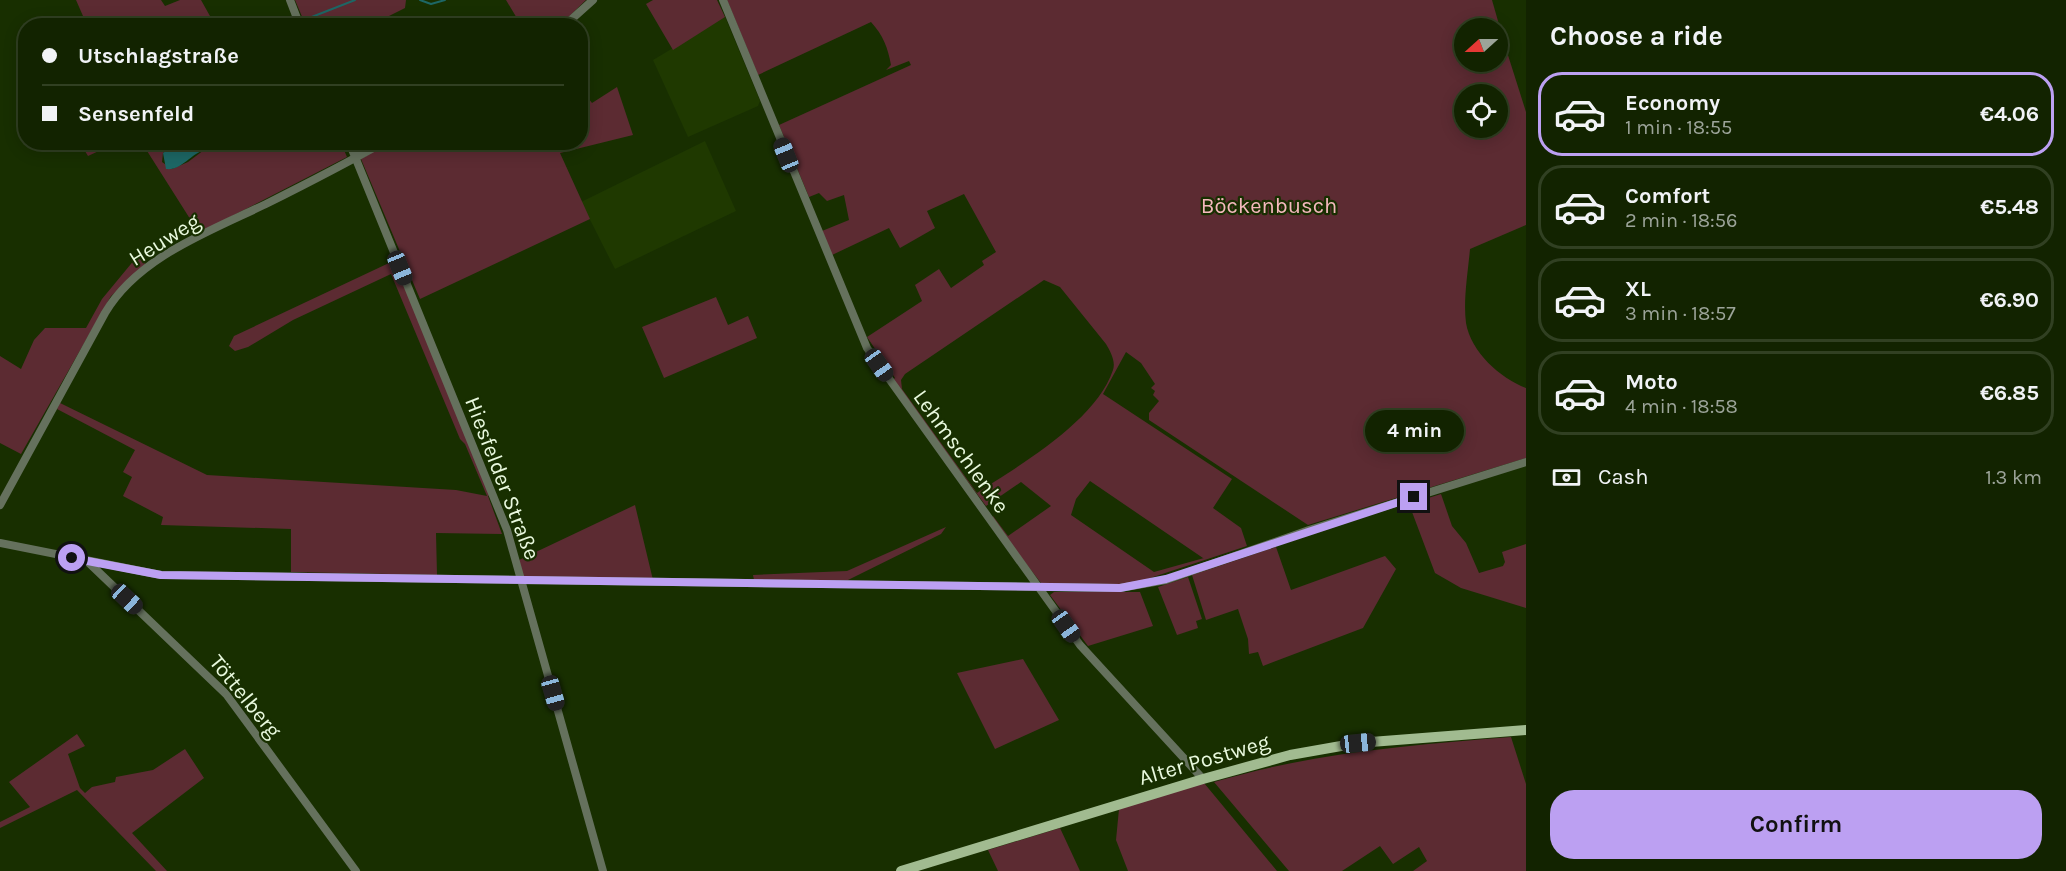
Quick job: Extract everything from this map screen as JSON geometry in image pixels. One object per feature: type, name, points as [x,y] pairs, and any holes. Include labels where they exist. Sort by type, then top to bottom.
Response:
[{"type":"main road","name":"Alter Postweg","points":[[901,871],[1203,778],[1290,755],[1342,746],[1526,730]]},
{"type":"street","points":[[290,0],[297,18]]},
{"type":"street","points":[[573,18],[592,0]]},
{"type":"street","name":"Lehmschlenke","points":[[723,0],[867,348],[1080,645],[1203,778]]},
{"type":"street","name":"Hiesfelder Straße","points":[[351,150],[507,530],[603,871]]},
{"type":"street","name":"Heuweg","points":[[0,505],[105,313],[125,286],[150,265],[184,246],[370,150]]},
{"type":"street","points":[[0,543],[161,575],[1120,588],[1158,582],[1309,530],[1526,462]]},
{"type":"street","name":"Töttelberg","points":[[88,562],[226,694],[356,871]]},
{"type":"shaded area","points":[[725,17],[760,101],[758,106],[688,137],[653,60]]},
{"type":"shaded area","points":[[705,141],[736,211],[615,269],[581,202]]},
{"type":"green space","points":[[76,0],[161,0],[165,6],[180,0],[201,0],[211,18],[78,18],[83,16]]},
{"type":"green space","points":[[295,0],[406,0],[405,8],[385,18],[303,18]]},
{"type":"green space","points":[[506,0],[586,0],[567,18],[517,18]]},
{"type":"green space","points":[[653,0],[717,0],[725,17],[673,50],[646,4]]},
{"type":"green space","name":"Böckenbusch","points":[[727,0],[1492,0],[1497,18],[1454,18],[1454,72],[1508,72],[1508,55],[1526,112],[1526,225],[1470,249],[1465,314],[1469,334],[1480,354],[1506,378],[1526,388],[1526,458],[1308,525],[1149,420],[1149,413],[1159,401],[1153,395],[1155,391],[1151,388],[1155,384],[1141,363],[1126,352],[1103,394],[1232,479],[1213,508],[1241,528],[1247,546],[1135,583],[1104,585],[1041,583],[992,520],[993,516],[1008,536],[1051,506],[1021,482],[986,506],[892,380],[895,378],[867,337],[922,301],[915,285],[939,269],[951,288],[984,265],[982,261],[996,252],[964,194],[927,211],[935,228],[900,248],[889,228],[832,255],[822,231],[849,220],[844,195],[827,201],[819,193],[809,197],[779,125],[911,65],[909,61],[886,70],[891,65],[888,53],[882,37],[871,22],[758,75]],"holes":[[[1044,280],[1060,287],[1106,344],[1114,363],[1113,370],[1104,389],[1091,407],[1074,424],[1034,455],[977,493],[902,389],[901,380],[905,374]],[[1090,481],[1203,558],[1204,558],[1154,572],[1071,515],[1076,499]]]},
{"type":"green space","points":[[617,87],[633,135],[588,146],[588,98],[592,103]]},
{"type":"green space","points":[[84,150],[101,150],[88,156]]},
{"type":"green space","points":[[146,150],[167,150],[163,153],[162,162],[172,169],[188,162],[204,150],[344,150],[347,157],[199,233]]},
{"type":"green space","points":[[376,150],[572,150],[560,153],[590,219],[420,299],[361,159]]},
{"type":"green space","points":[[140,253],[146,266],[111,296],[21,454],[0,443],[0,356],[21,369],[34,340],[45,328],[86,328],[102,299]]},
{"type":"green space","points":[[392,256],[491,494],[488,496],[502,534],[436,533],[437,575],[291,572],[291,529],[161,525],[163,517],[123,496],[132,477],[123,472],[135,450],[57,409],[60,403],[207,475],[456,490],[487,496],[465,444],[460,439],[391,274],[293,320],[248,347],[235,351],[229,346],[234,336],[389,263]]},
{"type":"green space","points":[[716,297],[728,325],[748,316],[757,338],[664,378],[642,327]]},
{"type":"green space","points":[[1441,494],[1452,526],[1466,543],[1479,573],[1503,566],[1505,562],[1502,552],[1526,544],[1526,608],[1461,588],[1435,573],[1409,504]]},
{"type":"green space","points":[[635,505],[653,580],[524,580],[519,560]]},
{"type":"green space","points":[[946,527],[941,534],[848,580],[754,580],[753,575],[847,571]]},
{"type":"green space","points":[[1276,547],[1291,590],[1385,556],[1396,569],[1363,628],[1263,666],[1258,652],[1249,654],[1248,639],[1238,609],[1206,620],[1192,575]]},
{"type":"green space","points":[[1188,577],[1202,619],[1196,621],[1198,628],[1177,635],[1158,587]]},
{"type":"green space","points":[[1054,592],[1140,592],[1153,626],[1088,646],[1050,595]]},
{"type":"green space","points":[[1023,659],[1059,720],[995,749],[957,673]]},
{"type":"green space","points":[[77,734],[85,746],[68,754],[80,788],[85,793],[92,787],[115,782],[116,777],[153,770],[185,749],[204,778],[132,833],[167,871],[156,871],[77,790],[0,828],[0,822],[30,807],[9,782]]},
{"type":"green space","points":[[1511,737],[1526,784],[1526,871],[1413,871],[1427,861],[1419,847],[1393,864],[1380,846],[1342,871],[1289,871],[1214,782],[1324,757],[1398,747]]},
{"type":"green space","points":[[1204,783],[1277,871],[1128,871],[1116,840],[1119,809]]},
{"type":"green space","points":[[1060,828],[1080,871],[998,871],[988,850]]},
{"type":"water","points":[[167,150],[204,150],[181,165],[166,169],[163,153]]},
{"type":"waterway","points":[[309,18],[355,0]]},
{"type":"waterway","points":[[420,0],[431,4],[445,0]]},
{"type":"route","points":[[72,558],[161,575],[1120,588],[1166,579],[1414,497]]}]
